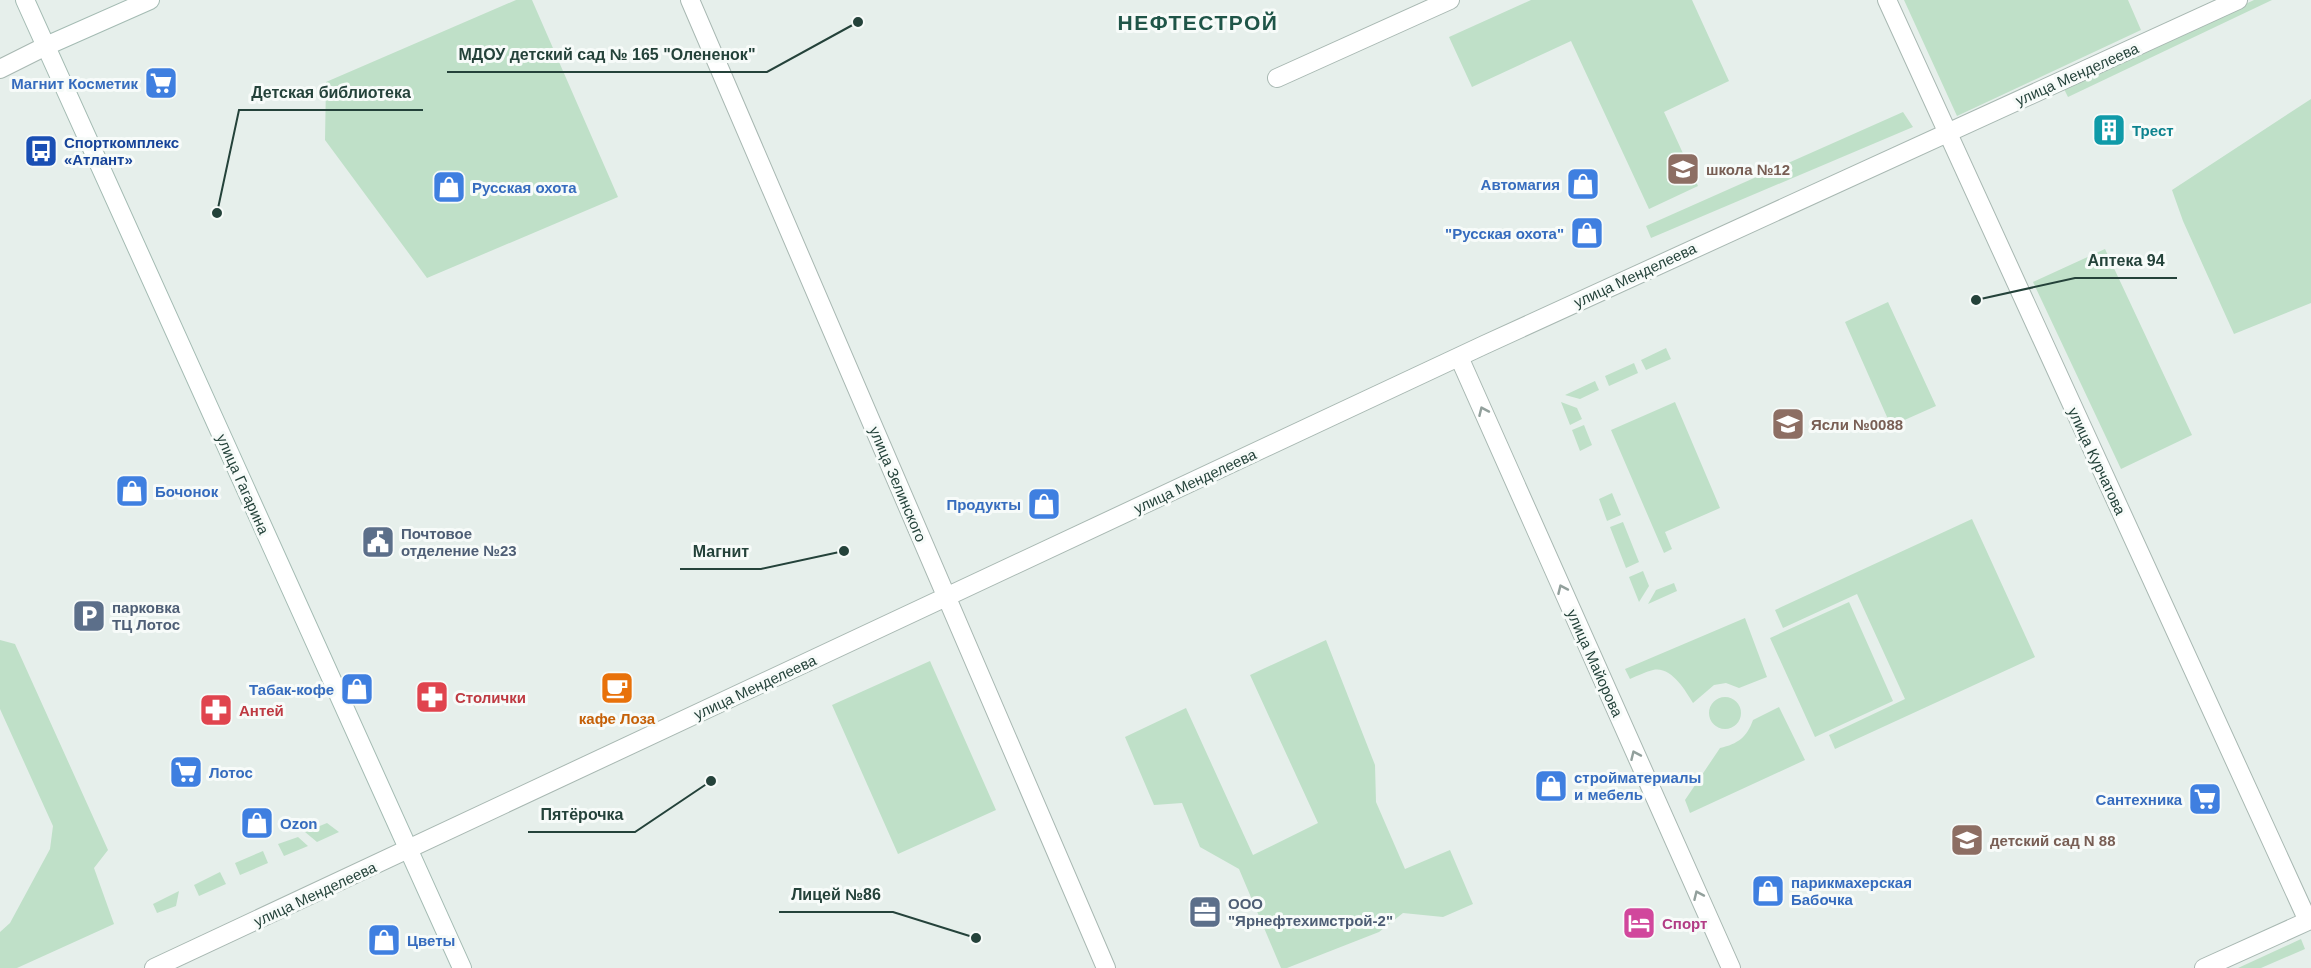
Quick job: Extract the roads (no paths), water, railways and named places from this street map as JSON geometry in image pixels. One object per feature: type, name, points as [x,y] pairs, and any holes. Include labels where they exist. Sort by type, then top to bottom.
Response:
[{"type":"street","name":"улица Гагарина","points":[[25,0],[462,968]]},
{"type":"street","points":[[0,69],[150,0]]},
{"type":"street","name":"улица Зелинского","points":[[690,0],[1106,968]]},
{"type":"street","points":[[1276,78],[1450,0]]},
{"type":"street","name":"улица Курчатова","points":[[1887,0],[2308,921],[2204,968]]},
{"type":"street","name":"улица Менделеева","points":[[154,968],[1459,357],[2238,0]]},
{"type":"street","name":"улица Майорова","points":[[1459,357],[1731,968]]},
{"type":"place","name":"МДОУ детский сад № 165 \"Олененок\"","points":[[858,22]]},
{"type":"place","name":"Магнит Косметик","points":[[161,83]]},
{"type":"place","name":"Трест","points":[[2109,130]]},
{"type":"place","name":"Спорткомплекс «Атлант»","points":[[41,151]]},
{"type":"place","name":"школа №12","points":[[1683,169]]},
{"type":"place","name":"Автомагия","points":[[1583,184]]},
{"type":"place","name":"Русская охота","points":[[449,187]]},
{"type":"place","name":"Детская библиотека","points":[[217,213]]},
{"type":"place","name":"\"Русская охота\"","points":[[1587,233]]},
{"type":"place","name":"Аптека 94","points":[[1976,300]]},
{"type":"place","name":"Ясли №0088","points":[[1788,424]]},
{"type":"place","name":"Бочонок","points":[[132,491]]},
{"type":"place","name":"Продукты","points":[[1044,504]]},
{"type":"place","name":"Почтовое отделение №23","points":[[378,542]]},
{"type":"place","name":"Магнит","points":[[844,551]]},
{"type":"place","name":"парковка ТЦ Лотос","points":[[89,616]]},
{"type":"place","name":"кафе Лоза","points":[[617,688]]},
{"type":"place","name":"Табак-кофе","points":[[357,689]]},
{"type":"place","name":"Столички","points":[[432,697]]},
{"type":"place","name":"Антей","points":[[216,710]]},
{"type":"place","name":"Лотос","points":[[186,772]]},
{"type":"place","name":"Пятёрочка","points":[[711,781]]},
{"type":"place","name":"стройматериалы и мебель","points":[[1551,786]]},
{"type":"place","name":"Сантехника","points":[[2205,799]]},
{"type":"place","name":"Ozon","points":[[257,823]]},
{"type":"place","name":"детский сад N 88","points":[[1967,840]]},
{"type":"place","name":"парикмахерская Бабочка","points":[[1768,891]]},
{"type":"place","name":"ООО \"Ярнефтехимстрой-2\"","points":[[1205,912]]},
{"type":"place","name":"Спорт","points":[[1639,923]]},
{"type":"place","name":"Лицей №86","points":[[976,938]]},
{"type":"place","name":"Цветы","points":[[384,940]]},
{"type":"district","name":"НЕФТЕСТРОЙ","points":[[1198,22]]}]
